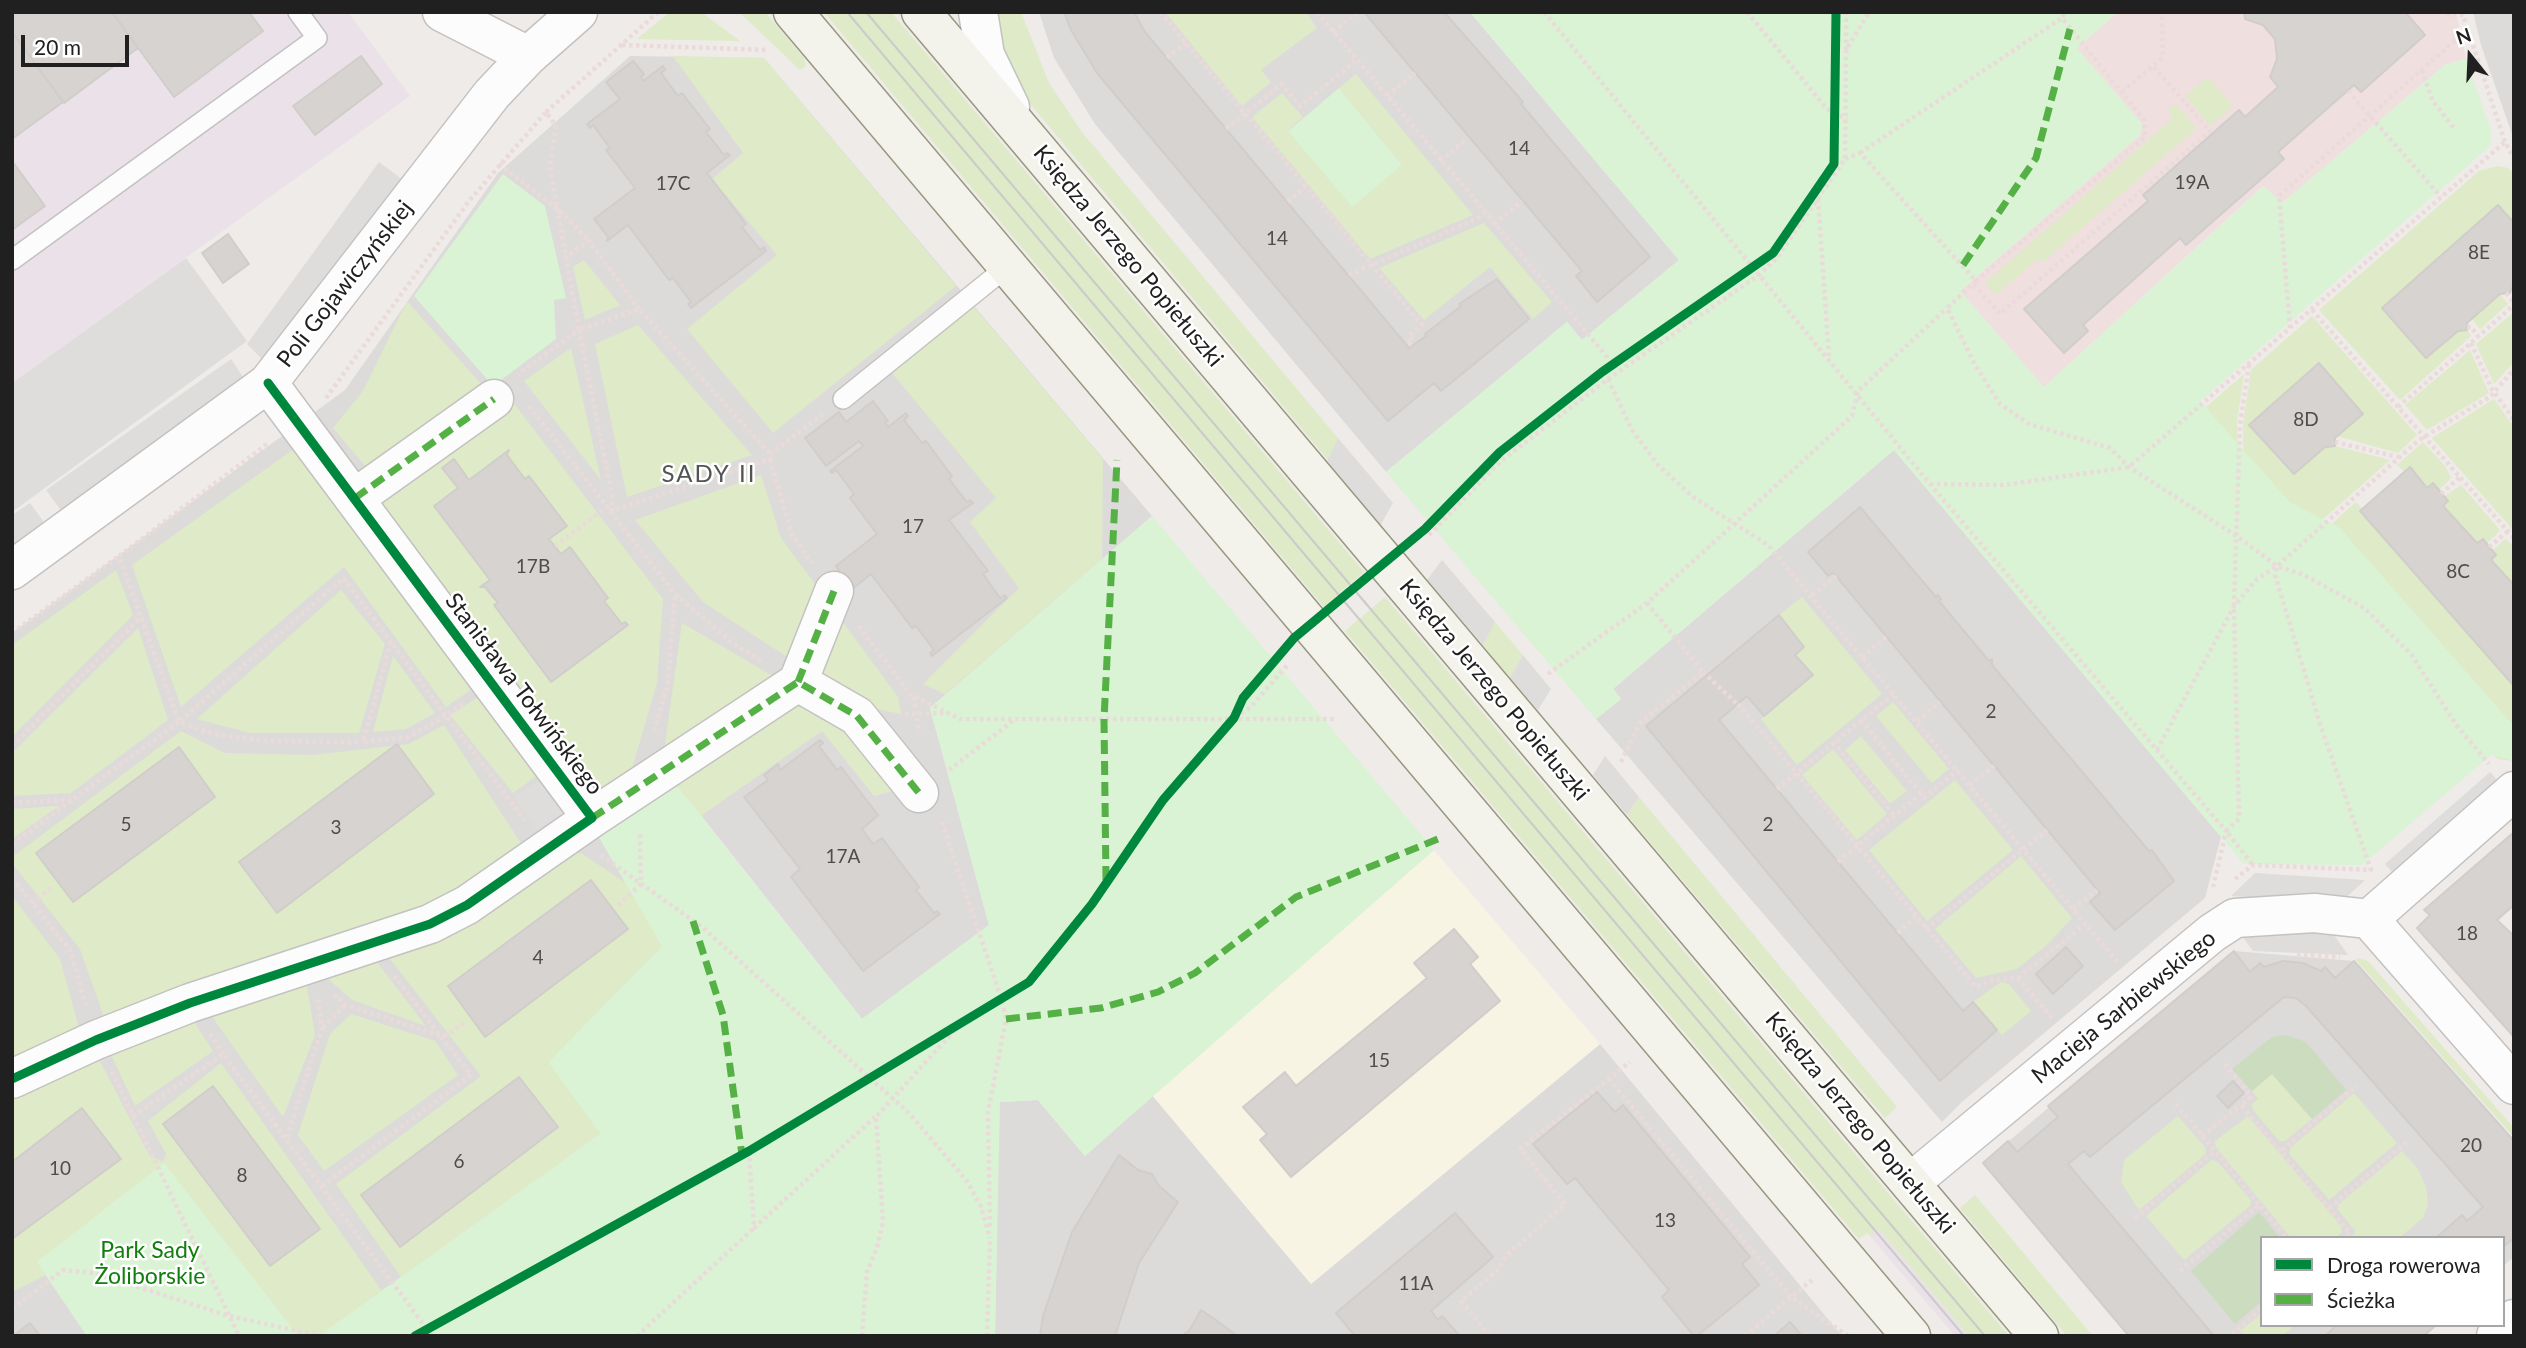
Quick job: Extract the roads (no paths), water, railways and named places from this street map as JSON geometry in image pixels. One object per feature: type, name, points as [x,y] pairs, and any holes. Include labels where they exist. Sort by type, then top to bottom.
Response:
[{"type":"main road","points":[[793,12],[1911,1336]]},
{"type":"main road","name":"Księdza Jerzego Popiełuszki","points":[[921,12],[2039,1336]]},
{"type":"street","points":[[442,12],[528,56]]},
{"type":"street","name":"Poli Gojawiczyńskiej","points":[[12,570],[268,383],[355,275],[455,139],[528,56],[578,12]]},
{"type":"street","points":[[978,12],[985,55],[1024,134]]},
{"type":"street","name":"Stanisława Tołwińskiego","points":[[12,1079],[96,1040],[190,1003],[312,968],[367,943],[442,918],[467,905],[547,848],[596,836],[355,498],[268,383]]},
{"type":"street","points":[[355,498],[510,394]]},
{"type":"street","points":[[596,836],[638,786],[798,682],[834,591]]},
{"type":"street","points":[[798,682],[857,716],[919,793]]},
{"type":"street","points":[[2514,790],[2378,895],[2514,1085]]},
{"type":"street","name":"Macieja Sarbiewskiego","points":[[1910,1183],[2212,933],[2235,918],[2314,913],[2378,895]]},
{"type":"street","points":[[2496,1336],[2514,1320]]},
{"type":"lane","points":[[12,260],[317,38],[298,12]]},
{"type":"lane","points":[[843,399],[1008,266]]},
{"type":"tram line","points":[[847,12],[1964,1336]]},
{"type":"tram line","points":[[866,12],[1985,1336]]},
{"type":"district","name":"SADY II","points":[[709,474]]},
{"type":"park label","name":"Park Sady Żoliborskie","points":[[150,1264]]}]
